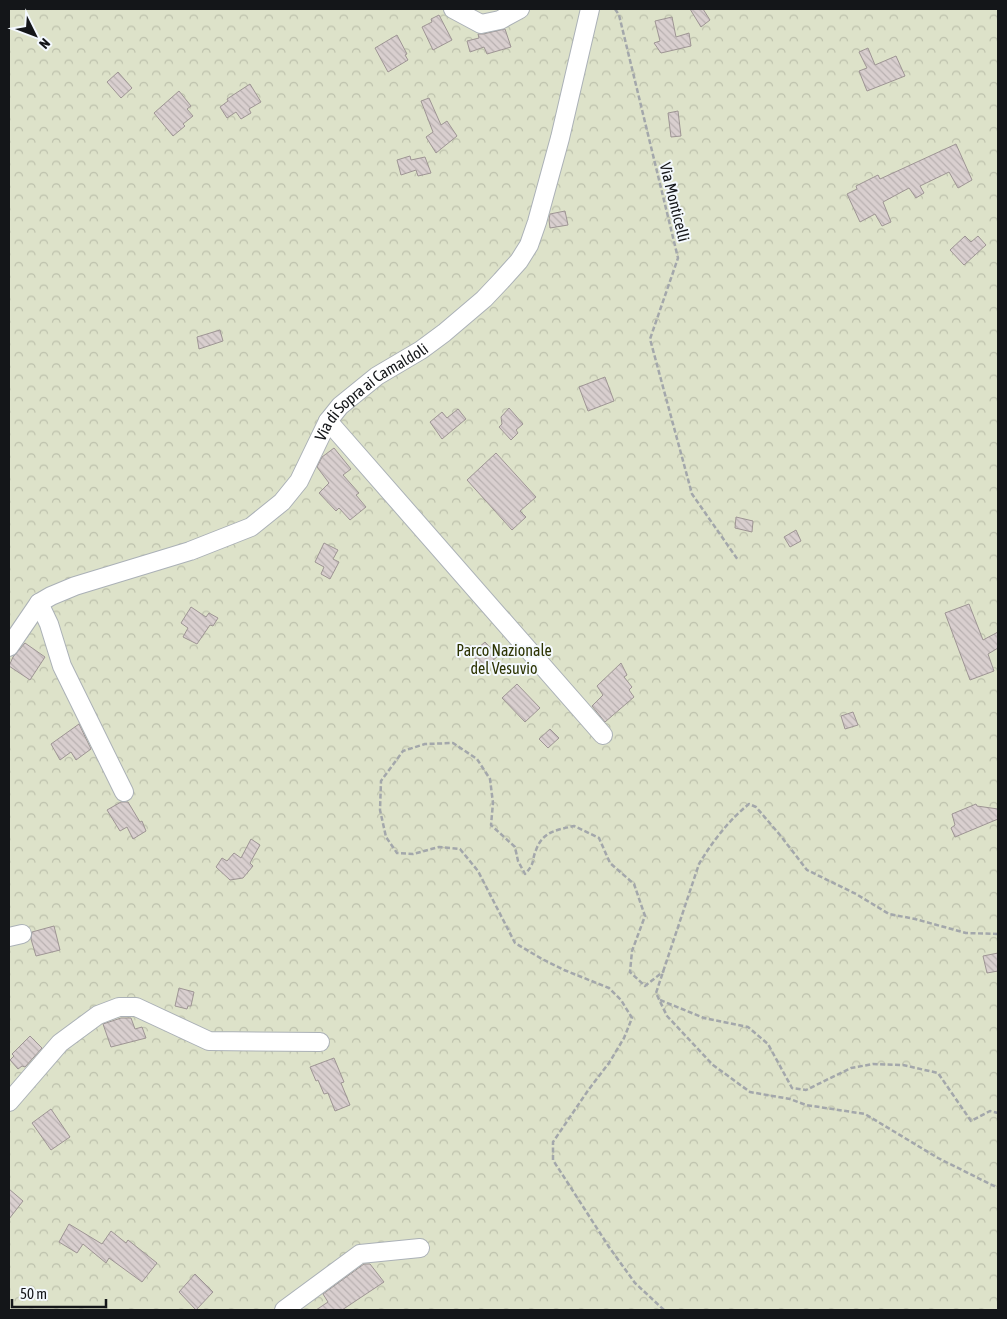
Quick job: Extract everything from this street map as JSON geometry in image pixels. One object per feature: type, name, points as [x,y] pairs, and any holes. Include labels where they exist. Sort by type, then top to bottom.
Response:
[{"type":"street","points":[[453,9],[481,24],[500,20],[520,9]]},
{"type":"street","name":"Via di Sopra ai Camaldoli","points":[[39,603],[75,586],[190,552],[251,527],[282,502],[299,481],[328,421],[340,406],[377,376],[422,350],[444,333],[484,299],[520,261],[530,245],[537,222],[560,138],[590,9]]},
{"type":"street","points":[[328,421],[603,735]]},
{"type":"street","points":[[9,647],[39,603]]},
{"type":"street","points":[[39,603],[49,624],[62,666],[124,792]]},
{"type":"street","points":[[9,1102],[60,1043],[98,1015],[119,1007],[136,1007],[209,1041],[320,1042]]},
{"type":"street","points":[[284,1310],[360,1254],[420,1248]]},
{"type":"path","name":"Via Monticelli","points":[[615,9],[619,15],[678,258],[650,339],[692,494],[738,560]]},
{"type":"path","points":[[664,970],[645,986],[630,972],[632,950],[645,916],[634,884],[610,862],[599,838],[574,826],[548,832],[536,849],[532,866],[525,874],[518,861],[515,847],[491,825],[490,779],[477,758],[453,743],[424,744],[403,751],[381,781],[380,810],[386,837],[397,853],[413,854],[439,847],[460,849],[478,870],[515,943],[564,970],[609,988],[621,1000],[632,1018],[624,1038],[609,1062],[553,1142],[552,1160],[609,1247],[635,1282],[664,1310]]},
{"type":"path","points":[[998,934],[966,933],[888,914],[856,894],[807,870],[756,806],[749,804],[739,812],[708,847],[699,864],[656,993],[668,1016],[713,1065],[750,1092],[790,1099],[806,1105],[866,1114],[938,1158],[998,1188]]},
{"type":"path","points":[[659,999],[704,1018],[748,1026],[768,1044],[792,1088],[806,1090],[851,1068],[873,1064],[903,1065],[938,1073],[971,1121],[990,1111],[998,1113]]},
{"type":"green space","name":"Parco Nazionale del Vesuvio","points":[[9,9],[998,9],[998,1310],[9,1310]]},
{"type":"building","points":[[690,9],[703,9],[710,20],[701,27]]},
{"type":"building","points":[[439,15],[452,40],[433,50],[422,27],[432,22],[431,19]]},
{"type":"building","points":[[672,17],[676,37],[689,33],[691,46],[661,53],[654,43],[660,41],[655,21]]},
{"type":"building","points":[[505,29],[511,47],[487,54],[484,47],[470,52],[467,41],[479,38],[478,34]]},
{"type":"building","points":[[397,35],[407,54],[405,55],[408,60],[388,72],[375,48]]},
{"type":"building","points":[[868,48],[875,65],[896,56],[905,76],[867,91],[859,71],[867,68],[859,52]]},
{"type":"building","points":[[118,72],[132,88],[121,98],[107,82]]},
{"type":"building","points":[[250,84],[261,102],[249,109],[251,113],[241,119],[236,112],[227,118],[220,107],[228,101],[227,99]]},
{"type":"building","points":[[179,91],[191,106],[187,109],[193,116],[173,136],[154,113]]},
{"type":"building","points":[[429,98],[441,125],[447,121],[457,136],[436,153],[426,137],[433,132],[421,101]]},
{"type":"building","points":[[678,111],[681,136],[671,137],[668,113]]},
{"type":"building","points":[[956,144],[972,180],[958,188],[949,172],[920,186],[924,193],[916,198],[909,188],[883,202],[891,222],[882,226],[875,214],[860,222],[847,194],[857,189],[856,186],[878,175],[880,179]]},
{"type":"building","points":[[410,156],[411,160],[425,157],[431,173],[418,176],[416,170],[401,175],[397,160]]},
{"type":"building","points":[[565,211],[568,225],[550,228],[550,214]]},
{"type":"building","points":[[965,236],[971,242],[978,236],[986,245],[964,265],[950,250]]},
{"type":"building","points":[[220,330],[223,341],[199,349],[197,337]]},
{"type":"building","points":[[605,377],[614,401],[588,411],[579,387]]},
{"type":"building","points":[[509,408],[523,424],[516,430],[518,433],[511,440],[499,427],[502,424],[501,417]]},
{"type":"building","points":[[458,409],[466,419],[442,439],[430,422],[442,412],[447,418]]},
{"type":"building","points":[[334,448],[351,469],[343,475],[359,493],[356,495],[366,507],[350,520],[339,508],[336,511],[319,493],[329,483],[317,467],[322,457]]},
{"type":"building","points":[[496,453],[536,497],[520,511],[526,517],[512,530],[467,480]]},
{"type":"building","points":[[736,517],[753,521],[752,532],[735,528]]},
{"type":"building","points":[[796,530],[801,541],[790,547],[784,537]]},
{"type":"building","points":[[324,543],[338,550],[333,559],[339,562],[330,579],[321,574],[324,567],[315,562]]},
{"type":"building","points":[[969,604],[983,640],[998,632],[998,648],[988,654],[994,671],[970,680],[945,613]]},
{"type":"building","points":[[191,607],[206,617],[209,613],[218,618],[213,626],[210,625],[197,644],[183,637],[188,628],[181,623]]},
{"type":"building","points":[[485,642],[498,656],[484,668],[471,654]]},
{"type":"building","points":[[25,643],[45,657],[30,680],[9,666],[13,657]]},
{"type":"building","points":[[621,663],[627,675],[624,677],[632,687],[629,690],[634,697],[605,722],[592,706],[603,695],[597,686]]},
{"type":"building","points":[[517,684],[540,708],[525,722],[502,698]]},
{"type":"building","points":[[853,712],[858,725],[845,729],[841,716]]},
{"type":"building","points":[[79,724],[91,749],[76,760],[71,752],[60,760],[51,744]]},
{"type":"building","points":[[550,729],[559,738],[548,748],[539,739]]},
{"type":"building","points":[[121,802],[128,802],[140,822],[142,821],[146,831],[133,839],[127,827],[120,831],[107,810]]},
{"type":"building","points":[[976,804],[977,806],[998,809],[998,819],[955,837],[951,828],[955,825],[952,814]]},
{"type":"building","points":[[251,839],[260,845],[250,863],[253,866],[243,878],[230,880],[216,867],[222,858],[227,861],[234,853],[241,858]]},
{"type":"building","points":[[54,926],[60,950],[36,956],[31,939],[32,932]]},
{"type":"building","points":[[998,953],[998,971],[987,973],[983,956]]},
{"type":"building","points":[[179,988],[194,992],[191,1006],[188,1006],[187,1009],[175,1006]]},
{"type":"building","points":[[121,1018],[131,1018],[135,1029],[142,1027],[146,1038],[111,1047],[103,1024]]},
{"type":"building","points":[[30,1036],[42,1048],[25,1067],[22,1066],[18,1069],[10,1060],[14,1056],[12,1054]]},
{"type":"building","points":[[334,1058],[344,1082],[341,1083],[350,1105],[335,1111],[328,1093],[324,1094],[310,1067]]},
{"type":"building","points":[[51,1109],[70,1137],[51,1150],[32,1123]]},
{"type":"building","points":[[9,1189],[23,1201],[9,1219]]},
{"type":"building","points":[[69,1224],[102,1244],[111,1231],[126,1243],[128,1240],[157,1263],[142,1282],[109,1258],[106,1263],[83,1244],[77,1253],[59,1242]]},
{"type":"building","points":[[364,1264],[370,1264],[384,1282],[342,1310],[316,1310],[328,1302],[323,1294]]},
{"type":"building","points":[[195,1274],[213,1292],[196,1310],[179,1292]]}]
